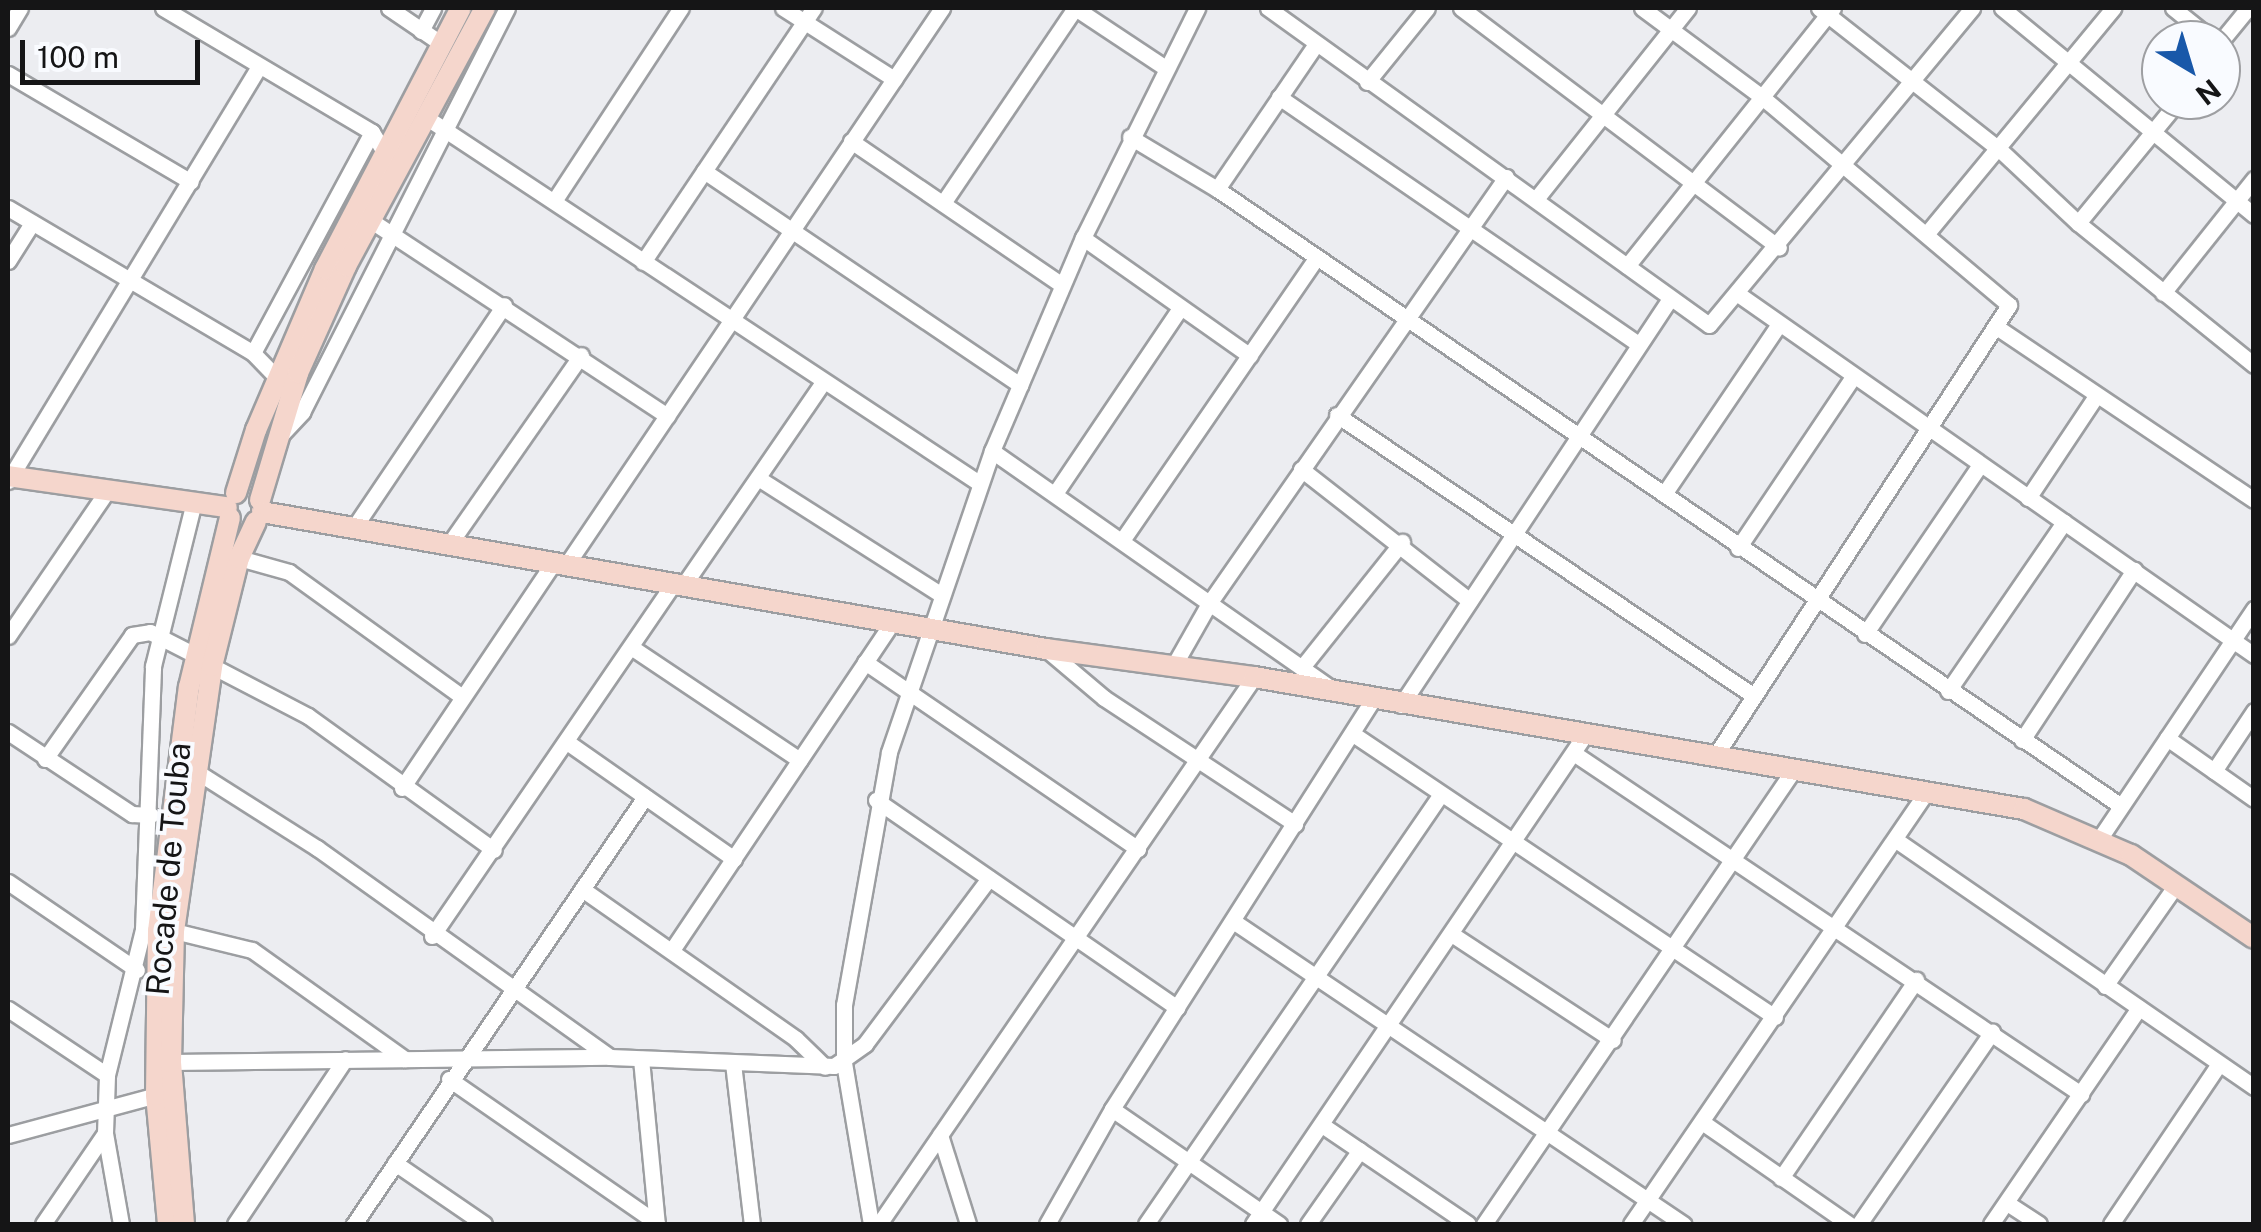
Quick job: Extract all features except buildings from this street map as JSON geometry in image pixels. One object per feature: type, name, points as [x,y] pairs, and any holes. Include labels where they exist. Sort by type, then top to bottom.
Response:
[{"type":"main road","name":"Rocade de Touba","points":[[168,1224],[156,1095],[158,930],[231,506],[276,378],[384,152],[461,8]]},
{"type":"main road","name":"Rocade de Touba","points":[[184,1224],[158,930],[194,770],[204,660],[259,511],[298,373],[370,220],[432,123],[484,8]]},
{"type":"main road","points":[[9,478],[231,506],[250,492],[259,511]]},
{"type":"main road","points":[[231,506],[240,526],[259,511],[1046,649],[1254,678],[1402,705],[1580,745],[1715,756],[2024,809],[2100,838],[2254,938]]},
{"type":"street","points":[[8,28],[20,8]]},
{"type":"street","points":[[163,8],[372,132],[384,152]]},
{"type":"street","points":[[389,8],[442,44]]},
{"type":"street","points":[[420,31],[433,8]]},
{"type":"street","points":[[277,440],[302,412],[389,232],[432,123],[506,8]]},
{"type":"street","points":[[554,201],[681,8]]},
{"type":"street","points":[[783,8],[894,79]]},
{"type":"street","points":[[643,262],[814,8]]},
{"type":"street","points":[[402,788],[462,696],[732,324],[942,8]]},
{"type":"street","points":[[943,204],[1075,8],[1164,67]]},
{"type":"street","points":[[875,1224],[844,1063],[846,982],[876,800],[906,689],[979,482],[1082,238],[1164,67],[1197,8]]},
{"type":"street","points":[[1268,8],[1288,13],[1316,44],[1367,82],[1506,177],[1709,325],[1779,248],[1972,8]]},
{"type":"street","points":[[1367,82],[1427,8]]},
{"type":"street","points":[[1461,8],[1604,112],[1779,248]]},
{"type":"street","points":[[1642,8],[1762,97],[1928,232],[2009,305],[1998,328],[1715,756]]},
{"type":"street","points":[[1536,200],[1688,8]]},
{"type":"street","points":[[2002,8],[2254,215]]},
{"type":"street","points":[[1928,232],[2113,8]]},
{"type":"street","points":[[1627,266],[1826,10],[1999,149],[2078,223],[2254,366]]},
{"type":"street","points":[[1217,189],[1316,44]]},
{"type":"street","points":[[9,478],[132,283],[259,66]]},
{"type":"street","points":[[8,74],[192,182]]},
{"type":"street","points":[[1279,97],[1471,225],[1637,343]]},
{"type":"street","points":[[2078,223],[2165,120]]},
{"type":"street","points":[[432,123],[554,201],[822,384],[979,482]]},
{"type":"street","points":[[253,352],[372,132]]},
{"type":"street","points":[[1130,137],[1217,189],[1818,603],[2121,806]]},
{"type":"street","points":[[851,142],[1062,285]]},
{"type":"street","points":[[704,171],[1020,385]]},
{"type":"street","points":[[1173,666],[1210,602],[1337,415],[1506,177]]},
{"type":"street","points":[[2163,293],[2254,179]]},
{"type":"street","points":[[8,208],[253,352],[276,378]]},
{"type":"street","points":[[370,220],[581,355],[667,416]]},
{"type":"street","points":[[8,260],[32,222]]},
{"type":"street","points":[[1082,238],[1250,356]]},
{"type":"street","points":[[1123,539],[1317,257]]},
{"type":"street","points":[[1738,294],[2254,655]]},
{"type":"street","points":[[1402,705],[1670,298]]},
{"type":"street","points":[[352,528],[504,305]]},
{"type":"street","points":[[1056,492],[1180,308]]},
{"type":"street","points":[[1664,494],[1779,324]]},
{"type":"street","points":[[1998,328],[2254,500]]},
{"type":"street","points":[[450,543],[581,355]]},
{"type":"street","points":[[1738,548],[1853,377]]},
{"type":"street","points":[[432,936],[632,646],[758,478],[822,384]]},
{"type":"street","points":[[2028,498],[2096,396]]},
{"type":"street","points":[[1337,415],[1754,696]]},
{"type":"street","points":[[992,451],[1123,539],[1338,694]]},
{"type":"street","points":[[1866,634],[1980,465]]},
{"type":"street","points":[[1302,469],[1402,542],[1470,601]]},
{"type":"street","points":[[758,478],[942,595]]},
{"type":"street","points":[[8,636],[107,491]]},
{"type":"street","points":[[121,1224],[104,1134],[107,1075],[137,970],[158,930],[151,815],[150,684],[158,635],[194,502]]},
{"type":"street","points":[[1948,691],[2064,522]]},
{"type":"street","points":[[1302,666],[1402,542]]},
{"type":"street","points":[[239,558],[290,572],[462,696]]},
{"type":"street","points":[[2022,740],[2134,570]]},
{"type":"street","points":[[2100,838],[2254,609]]},
{"type":"street","points":[[672,950],[892,622]]},
{"type":"street","points":[[45,759],[123,642],[140,630],[158,635],[308,716],[402,788],[494,850]]},
{"type":"street","points":[[632,646],[800,760]]},
{"type":"street","points":[[1046,649],[1199,761],[1294,824]]},
{"type":"street","points":[[866,662],[1138,849]]},
{"type":"street","points":[[875,1224],[1254,678]]},
{"type":"street","points":[[1047,1224],[1112,1109],[1372,700]]},
{"type":"street","points":[[2214,771],[2254,712]]},
{"type":"street","points":[[8,732],[132,814],[151,815]]},
{"type":"street","points":[[1353,734],[1775,1016]]},
{"type":"street","points":[[2167,738],[2254,798]]},
{"type":"street","points":[[567,742],[734,859]]},
{"type":"street","points":[[1257,1218],[1580,745],[1735,860],[2081,1094]]},
{"type":"street","points":[[1484,1224],[1794,769]]},
{"type":"street","points":[[194,770],[317,848],[432,936],[610,1057]]},
{"type":"street","points":[[1631,1224],[1928,791]]},
{"type":"street","points":[[1146,1224],[1441,794]]},
{"type":"street","points":[[354,1224],[463,1057],[645,796]]},
{"type":"street","points":[[876,800],[1177,1008]]},
{"type":"street","points":[[1896,840],[2254,1087]]},
{"type":"street","points":[[171,1062],[610,1057],[825,1067],[844,1063],[865,1044],[990,878]]},
{"type":"street","points":[[8,882],[137,970]]},
{"type":"street","points":[[2105,986],[2176,885]]},
{"type":"street","points":[[582,889],[796,1039],[825,1067]]},
{"type":"street","points":[[1232,922],[1684,1224]]},
{"type":"street","points":[[158,930],[252,950],[405,1059]]},
{"type":"street","points":[[1452,934],[1612,1040]]},
{"type":"street","points":[[1780,1178],[1916,980]]},
{"type":"street","points":[[1991,1224],[2138,1008]]},
{"type":"street","points":[[8,1010],[107,1075]]},
{"type":"street","points":[[1859,1224],[1992,1032]]},
{"type":"street","points":[[235,1224],[344,1059]]},
{"type":"street","points":[[640,1059],[657,1224]]},
{"type":"street","points":[[733,1063],[752,1224]]},
{"type":"street","points":[[2112,1224],[2219,1064]]},
{"type":"street","points":[[449,1079],[657,1224]]},
{"type":"street","points":[[8,1135],[156,1095]]},
{"type":"street","points":[[1112,1109],[1188,1161],[1257,1218],[1279,1224]]},
{"type":"street","points":[[1702,1122],[1849,1224]]},
{"type":"street","points":[[1322,1125],[1468,1224]]},
{"type":"street","points":[[42,1224],[104,1134]]},
{"type":"street","points":[[940,1135],[968,1224]]},
{"type":"street","points":[[1308,1224],[1360,1150]]},
{"type":"street","points":[[395,1163],[464,1219],[484,1224]]},
{"type":"street","points":[[2006,1202],[2039,1224]]}]
